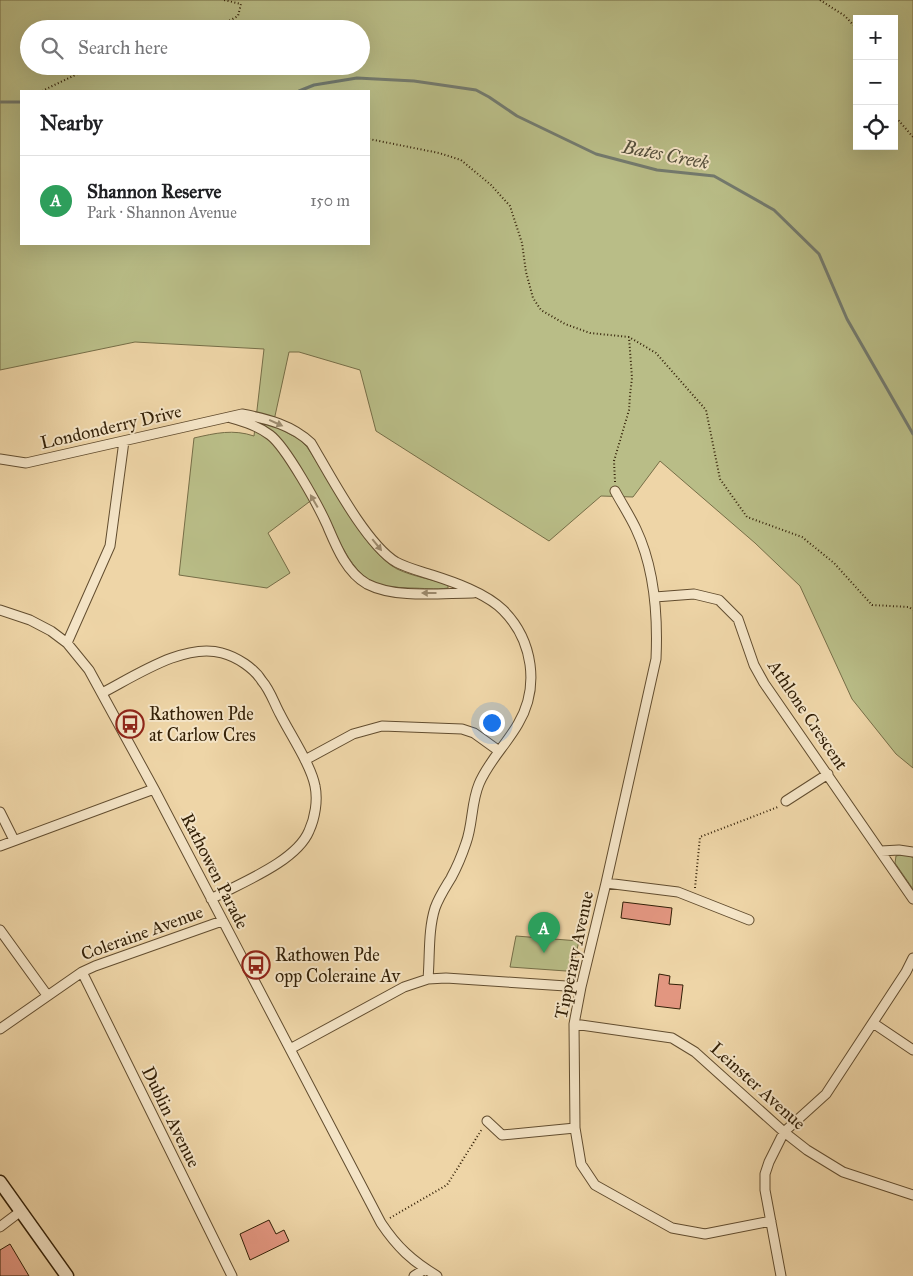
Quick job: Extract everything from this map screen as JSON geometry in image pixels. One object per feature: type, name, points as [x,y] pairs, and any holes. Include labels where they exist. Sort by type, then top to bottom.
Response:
[{"type":"street","name":"Londonderry Drive","points":[[0,459],[26,463],[242,414],[271,420],[302,435],[311,443],[360,522],[382,550],[397,562],[454,582],[502,609],[524,639],[530,662],[531,688],[525,711],[518,725],[499,751],[479,784],[474,800],[467,841],[452,876],[435,908],[428,979]]},
{"type":"street","name":"Londonderry Drive","points":[[229,417],[249,423],[271,436],[285,452],[322,516],[338,551],[353,572],[367,583],[387,591],[477,594]]},
{"type":"street","points":[[68,643],[110,546],[124,441]]},
{"type":"street","name":"Tipperary Avenue","points":[[615,491],[637,530],[646,558],[655,597],[658,629],[656,659],[574,1024],[575,1128],[581,1164],[595,1185],[672,1228],[705,1234],[771,1221]]},
{"type":"street","name":"Athlone Crescent","points":[[655,597],[694,594],[720,600],[738,619],[754,665],[764,683],[913,899]]},
{"type":"street","name":"Rathowen Parade","points":[[0,610],[30,620],[68,643],[89,670],[154,789],[382,1223],[400,1249],[437,1276]]},
{"type":"street","points":[[102,693],[171,658],[196,651],[222,653],[245,664],[262,680],[305,760],[315,786],[316,808],[309,831],[302,842],[284,860],[211,899]]},
{"type":"street","points":[[305,760],[353,734],[382,726],[462,729],[474,733],[499,751]]},
{"type":"street","points":[[786,802],[828,774]]},
{"type":"street","points":[[0,846],[154,789]]},
{"type":"street","points":[[0,812],[14,840]]},
{"type":"street","points":[[881,851],[899,850],[913,852]]},
{"type":"street","points":[[606,883],[678,892],[749,920]]},
{"type":"street","name":"Coleraine Avenue","points":[[0,1029],[82,972],[222,921]]},
{"type":"street","points":[[0,930],[47,995]]},
{"type":"street","points":[[781,1276],[765,1190],[765,1174],[769,1162],[784,1132],[826,1094],[906,972],[913,958]]},
{"type":"street","name":"Dublin Avenue","points":[[82,972],[232,1276]]},
{"type":"street","points":[[290,1049],[404,987],[428,979],[446,978],[581,987]]},
{"type":"street","points":[[873,1023],[913,1050]]},
{"type":"street","name":"Leinster Avenue","points":[[574,1024],[672,1038],[695,1052],[784,1132],[807,1150],[843,1172],[913,1196]]},
{"type":"street","points":[[488,1121],[502,1135],[575,1128]]},
{"type":"street","points":[[0,1182],[67,1276]]},
{"type":"street","points":[[0,1227],[21,1211]]},
{"type":"street","points":[[414,1276],[425,1269]]},
{"type":"path","points":[[224,0],[241,4],[238,16],[231,20]]},
{"type":"path","points":[[820,0],[845,16],[853,25]]},
{"type":"path","points":[[44,90],[75,75]]},
{"type":"path","points":[[898,120],[913,137]]},
{"type":"path","points":[[370,139],[439,153],[460,160],[479,173],[510,206],[522,243],[526,272],[533,298],[541,310],[565,324],[590,333],[629,337],[656,353],[706,410],[720,479],[747,517],[802,537],[834,563],[872,604],[909,607],[913,610]]},
{"type":"path","points":[[615,491],[614,461],[629,410],[632,378],[629,337]]},
{"type":"path","points":[[694,898],[700,837],[777,808],[786,802]]},
{"type":"path","points":[[382,1223],[447,1185],[488,1121]]},
{"type":"green space","points":[[0,0],[913,0],[913,768],[896,754],[852,699],[800,586],[755,543],[660,461],[633,497],[601,496],[549,541],[376,431],[360,370],[299,352],[289,352],[273,425],[299,439],[307,447],[348,514],[372,547],[385,560],[397,569],[448,585],[448,588],[389,587],[369,580],[360,573],[346,553],[317,496],[268,533],[290,573],[267,588],[179,575],[194,438],[232,432],[254,436],[264,349],[135,342],[0,370]]},
{"type":"green space","points":[[909,855],[913,858],[913,889],[895,863],[896,856]]},
{"type":"green space","points":[[516,936],[579,941],[573,966],[566,971],[510,967]]},
{"type":"building","points":[[623,902],[672,908],[670,925],[621,918]]},
{"type":"building","points":[[659,974],[670,976],[669,984],[683,985],[680,1009],[655,1006]]},
{"type":"building","points":[[269,1220],[276,1234],[284,1230],[289,1241],[250,1260],[240,1234]]},
{"type":"building","points":[[10,1244],[29,1276],[0,1276],[0,1250]]},
{"type":"waterway","name":"Bates Creek","points":[[302,90],[314,85],[357,78],[414,81],[476,90],[517,116],[596,154],[657,170],[714,176],[774,210],[819,254],[847,319],[913,434]]},
{"type":"waterway","name":"Bates Creek","points":[[0,102],[20,102]]},
{"type":"place","name":"Rathowen Pde at Carlow Cres","points":[[130,724]]},
{"type":"place","name":"Shannon Reserve","points":[[544,953]]},
{"type":"place","name":"Rathowen Pde opp Coleraine Av","points":[[256,965]]}]
